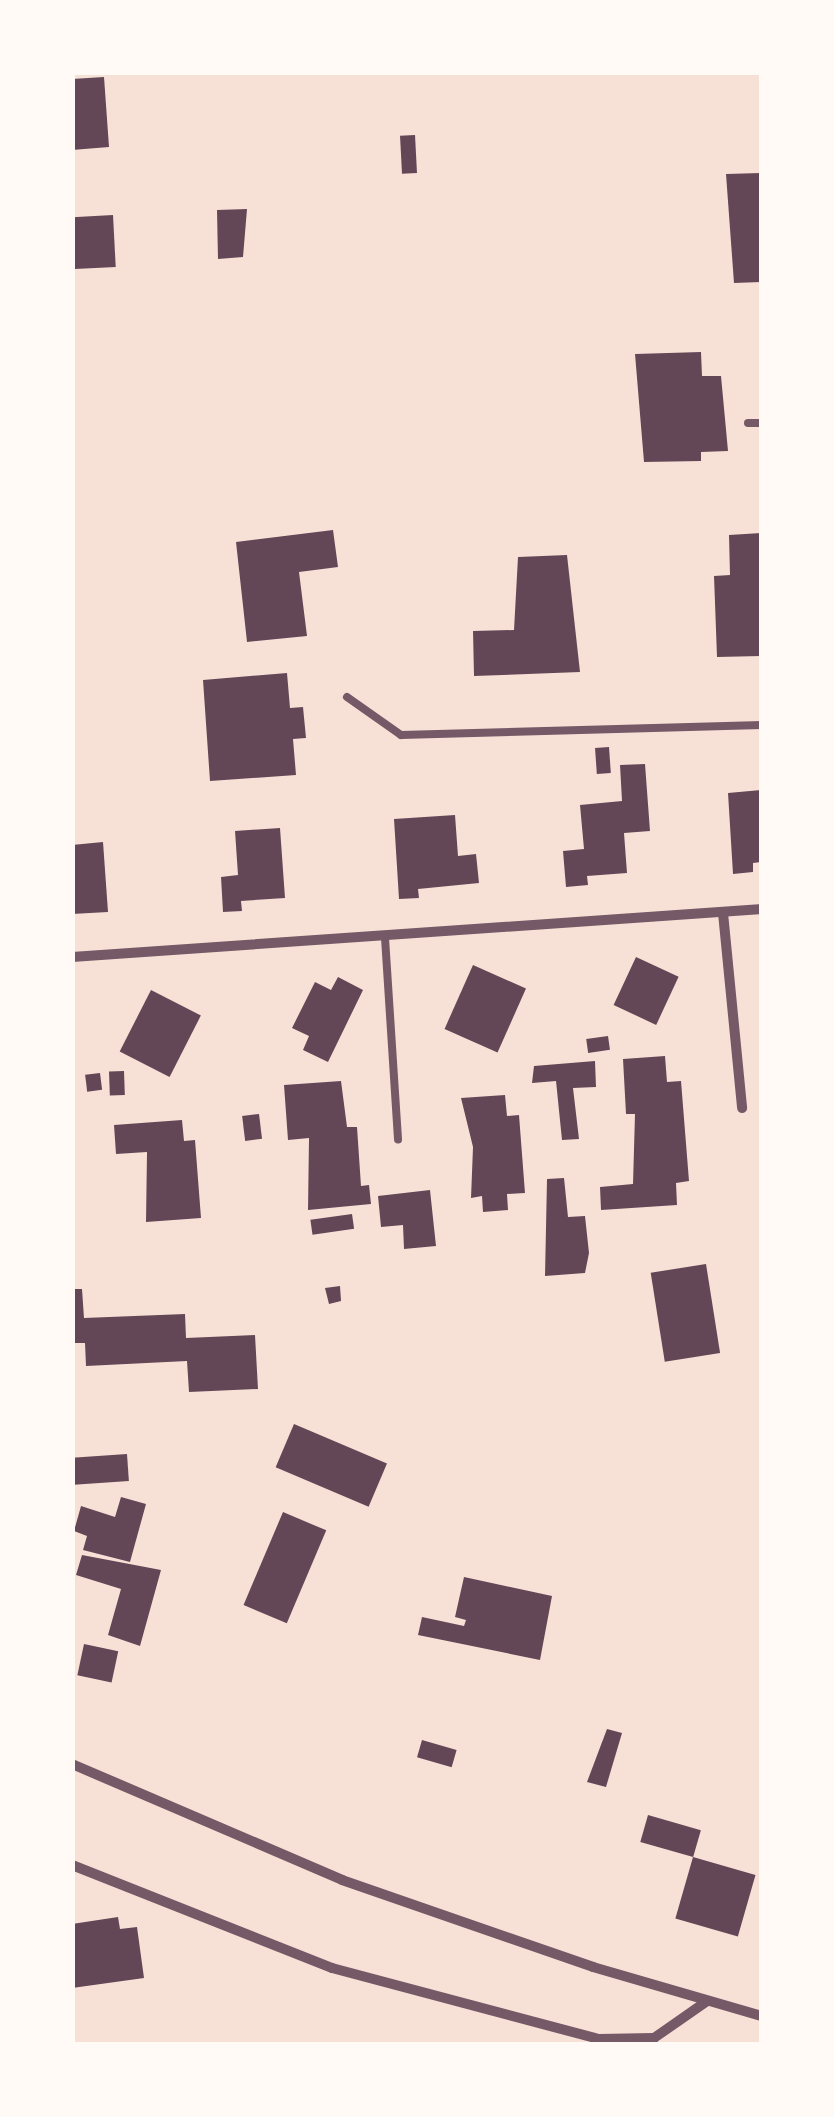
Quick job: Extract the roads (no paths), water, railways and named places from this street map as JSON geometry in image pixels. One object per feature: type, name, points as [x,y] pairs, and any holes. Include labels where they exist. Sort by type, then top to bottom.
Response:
[{"type":"street","points":[[72,958],[762,909]]},
{"type":"street","points":[[723,912],[742,1108]]},
{"type":"street","points":[[72,1764],[342,1880],[762,2016]]},
{"type":"street","points":[[72,1865],[332,1968],[599,2038],[654,2038],[708,2000]]},
{"type":"lane","points":[[748,423],[762,423]]},
{"type":"lane","points":[[347,697],[401,736],[762,725]]},
{"type":"lane","points":[[385,938],[398,1140]]}]
